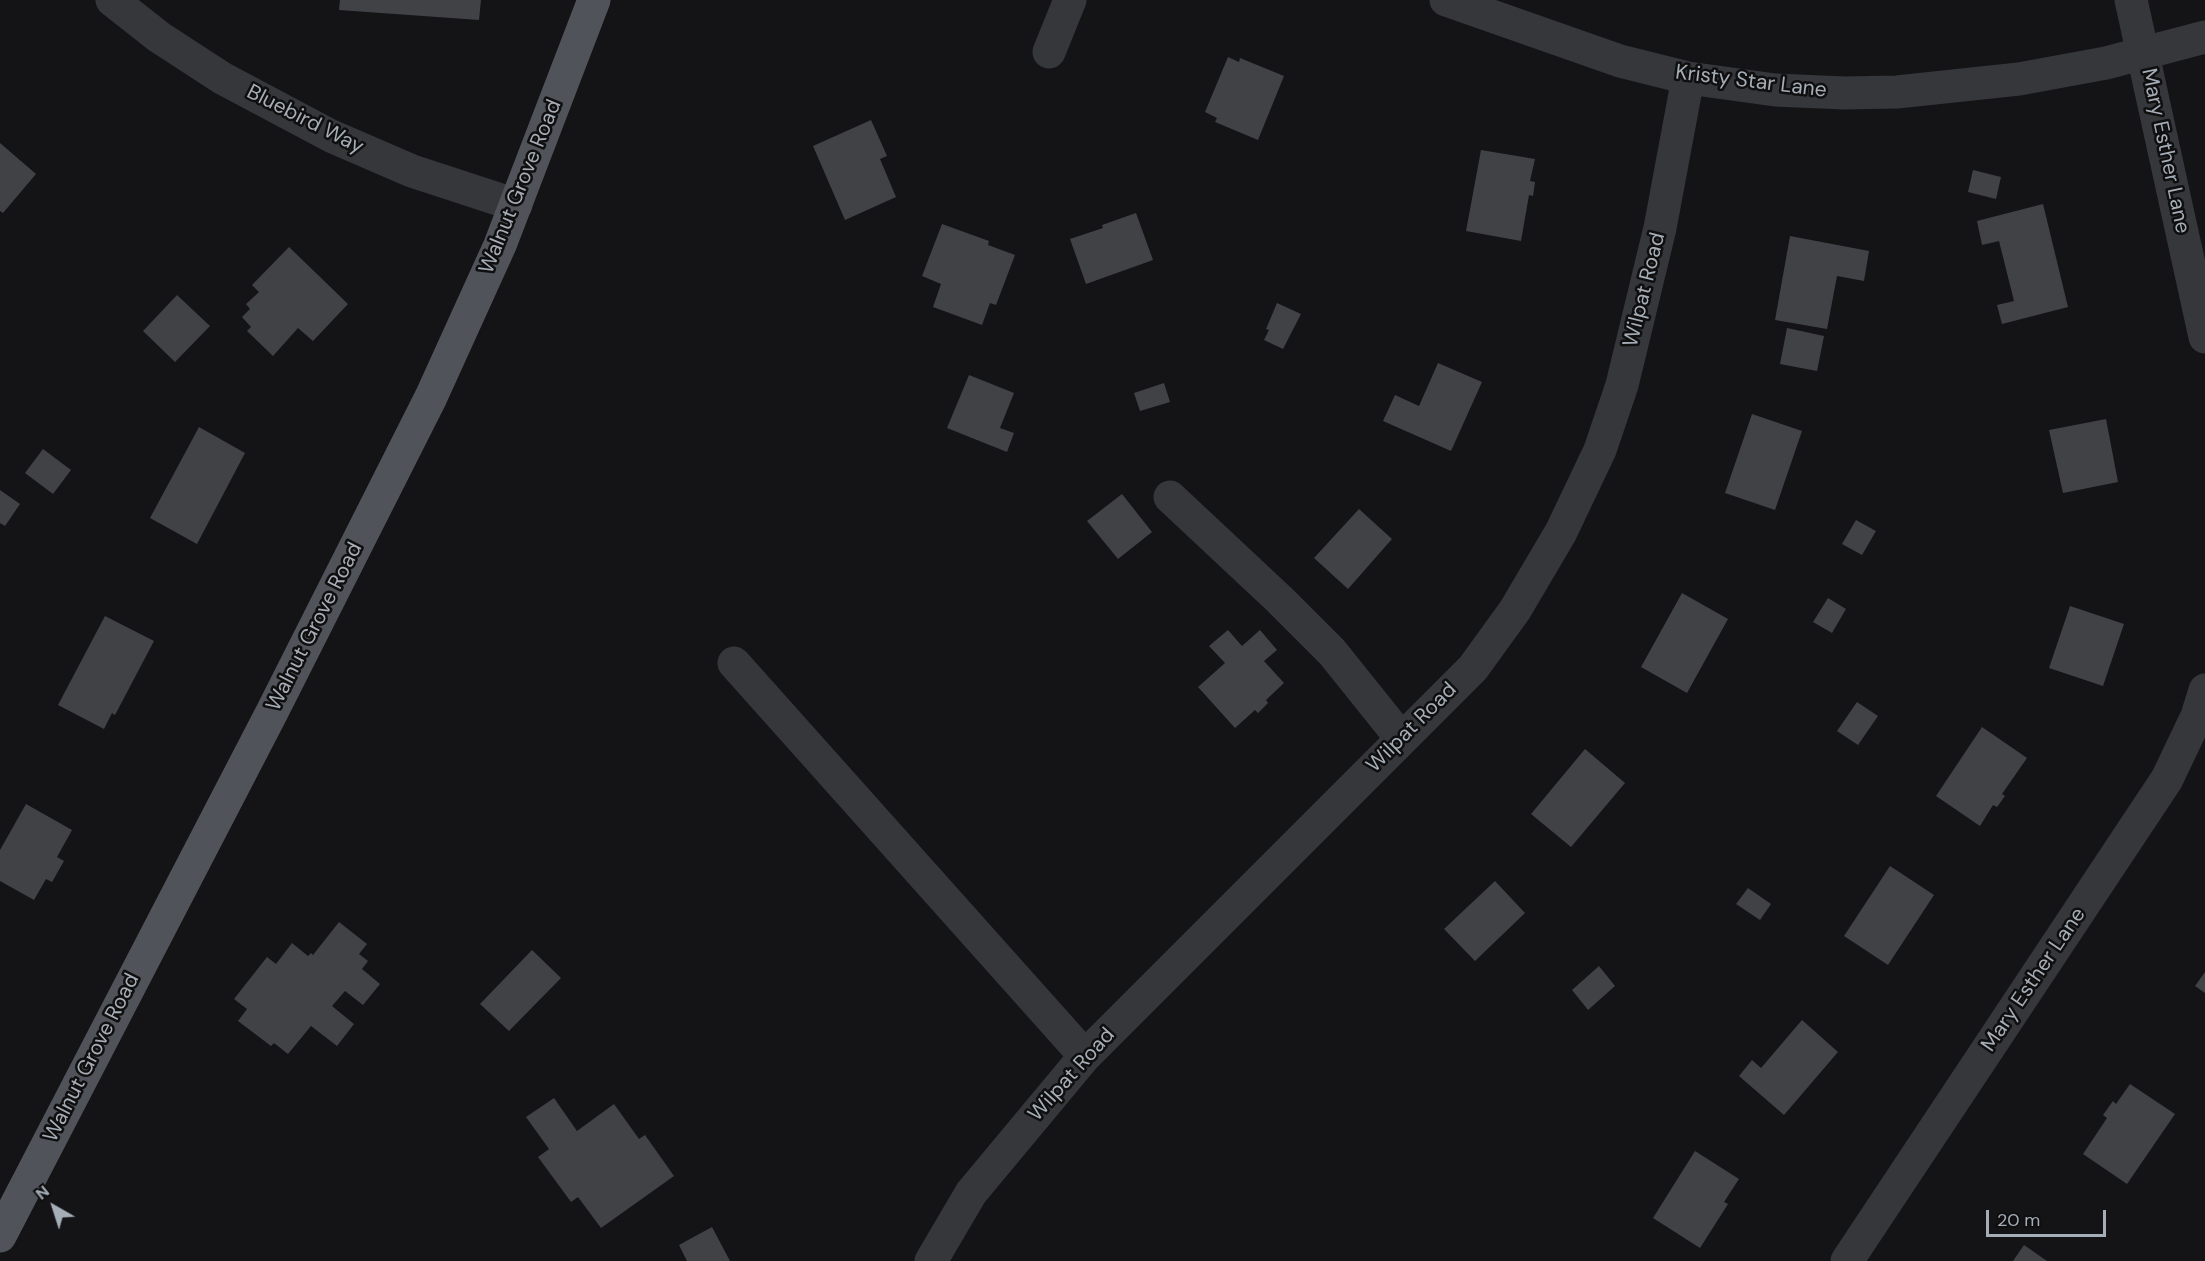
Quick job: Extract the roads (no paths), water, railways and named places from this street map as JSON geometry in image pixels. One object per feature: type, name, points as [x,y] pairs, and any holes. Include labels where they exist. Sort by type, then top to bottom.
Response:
[{"type":"main road","name":"Walnut Grove Road","points":[[0,1236],[272,712],[441,375],[516,206],[594,0]]},
{"type":"street","name":"Bluebird Way","points":[[112,0],[159,37],[222,78],[331,136],[412,171],[516,206]]},
{"type":"street","points":[[1049,52],[1070,0]]},
{"type":"street","name":"Kristy Star Lane","points":[[1446,0],[1620,61],[1688,78],[1775,90],[1845,93],[1897,92],[2019,79],[2145,54],[2205,37]]},
{"type":"street","name":"Mary Esther Lane","points":[[2131,0],[2145,54],[2205,337]]},
{"type":"street","name":"Wilpat Road","points":[[931,1261],[970,1193],[1085,1056],[1473,668],[1515,610],[1562,532],[1600,450],[1622,385],[1660,228],[1688,78]]},
{"type":"street","points":[[1170,497],[1332,652],[1401,738]]},
{"type":"street","points":[[734,663],[1085,1056]]},
{"type":"street","name":"Mary Esther Lane","points":[[1847,1261],[2167,779],[2197,716],[2205,690]]}]
